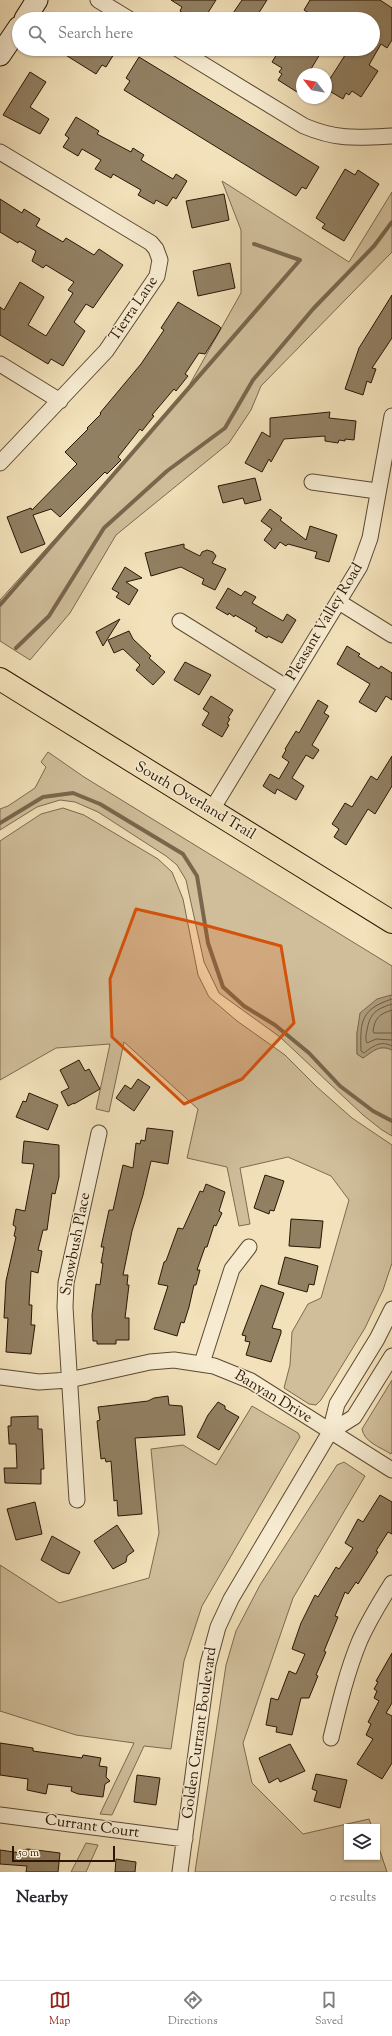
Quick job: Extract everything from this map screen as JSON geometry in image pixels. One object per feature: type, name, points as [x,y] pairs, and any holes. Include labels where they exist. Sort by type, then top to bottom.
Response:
[{"type":"main road","points":[[29,12],[37,0]]},
{"type":"main road","points":[[0,55],[12,37]]},
{"type":"main road","name":"South Overland Trail","points":[[1,680],[392,922]]},
{"type":"street","points":[[98,0],[118,12]]},
{"type":"street","points":[[189,56],[304,126],[322,133],[346,138],[392,136]]},
{"type":"street","name":"Tierra Lane","points":[[0,152],[151,243],[156,249],[160,260],[157,276],[106,351],[0,463]]},
{"type":"street","points":[[0,364],[60,401]]},
{"type":"street","name":"Pleasant Valley Road","points":[[211,811],[360,566],[370,538],[377,491],[392,416]]},
{"type":"street","points":[[312,482],[377,491]]},
{"type":"street","points":[[339,602],[392,635]]},
{"type":"street","points":[[180,622],[286,687]]},
{"type":"street","name":"Snowbush Place","points":[[77,1500],[64,1307],[66,1283],[99,1133]]},
{"type":"street","points":[[202,1363],[232,1269],[249,1247]]},
{"type":"street","name":"Golden Currant Boulevard","points":[[180,1872],[208,1664],[218,1627],[231,1599],[330,1432],[337,1404],[377,1339],[392,1309]]},
{"type":"street","name":"Golden Currant Boulevard","points":[[330,1432],[354,1417],[392,1356]]},
{"type":"street","name":"Banyan Drive","points":[[0,1377],[39,1382],[69,1380],[150,1362],[174,1360],[202,1363],[232,1372],[251,1381],[392,1470]]},
{"type":"street","points":[[331,1738],[339,1703],[360,1641],[374,1612],[392,1584]]},
{"type":"street","name":"Currant Court","points":[[0,1814],[185,1839]]},
{"type":"highlighted area","points":[[136,909],[197,923],[281,946],[294,1023],[242,1079],[184,1104],[112,1037],[110,979]]},
{"type":"shaded area","points":[[222,181],[349,262],[392,192],[392,252],[261,386],[251,410],[229,443],[116,535],[70,613],[30,660],[0,641],[0,600],[182,398],[241,293],[241,230]]},
{"type":"shaded area","points":[[48,752],[84,777],[392,966],[392,995],[361,1013],[357,1033],[357,1054],[363,1058],[380,1048],[388,1048],[392,1050],[392,1136],[363,1115],[280,1037],[219,993],[204,962],[186,880],[177,865],[166,856],[98,812],[75,802],[60,800],[37,807],[0,830],[0,809],[8,806],[35,788],[46,767],[41,762]]},
{"type":"shaded area","points":[[63,808],[84,815],[158,859],[172,872],[183,899],[198,975],[209,997],[237,1021],[285,1055],[317,1087],[352,1118],[392,1145],[392,1263],[383,1290],[365,1328],[321,1400],[316,1405],[309,1404],[284,1388],[290,1365],[292,1332],[308,1304],[321,1298],[349,1200],[331,1176],[288,1157],[240,1168],[250,1224],[239,1226],[227,1167],[187,1158],[198,1109],[124,1042],[109,1112],[96,1109],[110,1044],[56,1048],[0,1080],[0,841],[41,814]]},
{"type":"shaded area","points":[[392,1380],[391,1454],[369,1441],[363,1434],[362,1429]]},
{"type":"shaded area","points":[[252,1406],[298,1433],[300,1437],[202,1606],[184,1661],[171,1749],[144,1746],[112,1815],[100,1814],[134,1743],[76,1735],[0,1711],[0,1565],[59,1603],[149,1578],[159,1533],[151,1449],[183,1445],[216,1465]]},
{"type":"shaded area","points":[[344,1462],[365,1476],[293,1598],[243,1743],[252,1783],[303,1834],[344,1825],[344,1860],[380,1860],[380,1851],[387,1872],[195,1872],[226,1665],[236,1631],[260,1585],[337,1465]]},
{"type":"shaded area","points":[[369,1819],[371,1824],[347,1824]]},
{"type":"shaded area","points":[[86,1843],[98,1845],[86,1872],[71,1872]]},
{"type":"water","points":[[391,995],[392,1050],[388,1048],[380,1048],[363,1058],[357,1054],[357,1033],[360,1013],[377,999]]},
{"type":"building","points":[[171,0],[216,0],[208,12],[182,12],[180,11],[182,7]]},
{"type":"building","points":[[242,0],[267,0],[259,12],[234,12]]},
{"type":"building","points":[[310,0],[380,0],[392,8],[392,40],[387,48],[381,44],[380,46],[380,12],[307,12],[304,10]]},
{"type":"building","points":[[67,56],[113,56],[106,67],[102,65],[96,74]]},
{"type":"building","points":[[276,56],[319,56],[312,68],[296,68],[296,91],[278,80],[282,74],[279,72],[282,68],[272,62]]},
{"type":"building","points":[[345,56],[374,56],[369,65],[378,71],[361,97],[352,91],[349,95],[346,93],[343,99],[332,93],[332,76]]},
{"type":"building","points":[[139,57],[319,167],[306,189],[302,187],[296,196],[124,90],[130,81],[126,78]]},
{"type":"building","points":[[30,72],[46,82],[30,107],[49,119],[40,134],[3,115]]},
{"type":"building","points":[[76,117],[99,131],[97,134],[131,152],[133,148],[144,155],[141,160],[173,179],[176,174],[187,181],[176,199],[173,197],[167,206],[156,200],[154,204],[138,195],[141,190],[113,174],[111,178],[95,169],[101,160],[82,149],[78,156],[63,147],[69,138],[65,135]]},
{"type":"building","points":[[345,169],[355,175],[358,170],[379,184],[344,241],[322,228],[325,224],[316,218]]},
{"type":"building","points":[[224,194],[229,220],[192,228],[186,201]]},
{"type":"building","points":[[0,199],[22,213],[24,209],[40,219],[36,226],[63,242],[66,238],[94,255],[99,249],[123,265],[93,308],[86,304],[74,322],[85,331],[63,366],[51,359],[48,364],[0,335],[0,307],[4,310],[20,282],[44,297],[28,325],[46,336],[73,293],[68,290],[74,282],[46,265],[43,268],[32,261],[36,251],[19,241],[18,243],[0,232]]},
{"type":"building","points":[[230,263],[235,288],[198,296],[193,271]]},
{"type":"building","points":[[392,295],[392,338],[372,368],[376,369],[371,383],[367,381],[363,395],[345,389],[359,348]]},
{"type":"building","points":[[178,302],[219,326],[221,328],[217,335],[205,354],[199,353],[185,374],[188,376],[176,391],[174,389],[152,415],[154,416],[142,431],[140,429],[118,457],[121,460],[107,474],[105,472],[60,517],[51,509],[33,515],[45,544],[21,553],[7,517],[31,508],[32,510],[77,464],[65,452],[101,414],[100,413],[141,364],[164,330],[161,328]]},
{"type":"building","points":[[330,412],[329,418],[356,421],[354,440],[339,440],[338,443],[325,441],[325,436],[284,439],[271,462],[269,459],[262,472],[245,463],[262,432],[270,437],[270,418]]},
{"type":"building","points":[[255,478],[261,500],[245,504],[243,498],[223,503],[218,486]]},
{"type":"building","points":[[270,509],[282,518],[280,520],[306,540],[310,526],[337,535],[329,562],[315,558],[317,552],[288,544],[286,546],[280,542],[275,549],[264,540],[272,529],[261,521]]},
{"type":"building","points":[[184,544],[184,548],[200,556],[202,552],[207,550],[213,552],[216,556],[212,563],[226,569],[215,590],[202,584],[204,579],[181,567],[151,576],[145,553]]},
{"type":"building","points":[[125,567],[142,578],[126,582],[138,590],[129,605],[116,597],[119,593],[112,589]]},
{"type":"building","points":[[228,588],[241,596],[245,591],[256,597],[252,603],[283,621],[287,614],[296,620],[282,643],[268,636],[267,638],[255,631],[257,628],[235,615],[234,617],[229,613],[228,615],[216,608]]},
{"type":"building","points":[[120,619],[103,646],[96,632]]},
{"type":"building","points":[[129,631],[133,639],[151,656],[149,658],[165,672],[153,685],[136,670],[140,665],[123,649],[114,653],[108,640]]},
{"type":"building","points":[[347,646],[360,654],[358,656],[379,669],[381,666],[392,673],[392,700],[386,696],[376,712],[359,702],[370,684],[337,664]]},
{"type":"building","points":[[185,662],[211,675],[199,695],[174,680]]},
{"type":"building","points":[[211,696],[233,710],[228,718],[230,719],[227,724],[229,725],[222,737],[202,725],[209,713],[203,709]]},
{"type":"building","points":[[318,700],[328,706],[324,713],[329,716],[312,745],[319,750],[313,759],[306,755],[292,778],[304,786],[296,800],[277,789],[275,794],[263,786],[270,774],[279,779],[289,762],[282,757],[286,750],[285,749],[296,731],[299,733]]},
{"type":"building","points":[[392,756],[392,786],[375,814],[368,809],[346,845],[334,837],[339,829],[332,824],[345,803],[352,807],[371,776],[377,780]]},
{"type":"building","points":[[79,1060],[85,1071],[89,1069],[100,1089],[68,1106],[61,1092],[69,1088],[60,1070]]},
{"type":"building","points":[[138,1079],[150,1087],[134,1111],[116,1098],[125,1085],[131,1089]]},
{"type":"building","points":[[29,1093],[58,1105],[48,1130],[16,1117],[23,1101],[26,1102]]},
{"type":"building","points":[[147,1128],[173,1131],[168,1164],[151,1161],[132,1231],[123,1275],[128,1275],[127,1285],[129,1285],[125,1318],[129,1318],[129,1340],[116,1340],[116,1344],[97,1344],[97,1341],[93,1341],[92,1315],[96,1284],[100,1285],[103,1263],[101,1263],[104,1247],[101,1247],[109,1210],[113,1210],[123,1165],[133,1168],[136,1143],[140,1144],[141,1140],[145,1141]]},
{"type":"building","points":[[24,1141],[59,1145],[59,1177],[55,1194],[52,1193],[47,1230],[43,1230],[38,1250],[42,1251],[38,1273],[31,1271],[29,1305],[32,1305],[31,1325],[35,1325],[31,1354],[6,1352],[8,1318],[4,1318],[6,1281],[16,1237],[14,1236],[16,1227],[13,1225],[16,1209],[25,1211],[34,1164],[22,1163]]},
{"type":"building","points":[[265,1175],[284,1181],[274,1211],[270,1210],[269,1214],[254,1208]]},
{"type":"building","points":[[206,1184],[225,1192],[219,1211],[222,1213],[216,1226],[214,1225],[207,1247],[205,1247],[197,1270],[200,1270],[196,1285],[194,1285],[184,1323],[181,1322],[177,1336],[154,1329],[168,1286],[158,1284],[164,1262],[166,1261],[178,1228],[183,1229],[200,1191],[203,1192]]},
{"type":"building","points":[[291,1219],[323,1221],[320,1248],[289,1246]]},
{"type":"building","points":[[285,1257],[318,1266],[314,1285],[309,1284],[307,1292],[278,1284]]},
{"type":"building","points":[[261,1285],[284,1293],[272,1328],[281,1330],[281,1333],[271,1362],[246,1355],[250,1342],[245,1341],[246,1336],[242,1335]]},
{"type":"building","points":[[168,1396],[169,1405],[182,1406],[185,1435],[135,1438],[142,1514],[118,1516],[117,1500],[114,1501],[111,1461],[106,1462],[105,1458],[101,1459],[97,1421],[100,1420],[98,1407],[148,1401],[154,1398]]},
{"type":"building","points":[[218,1402],[225,1406],[225,1409],[239,1417],[219,1450],[197,1437],[208,1415]]},
{"type":"building","points":[[38,1416],[38,1429],[42,1429],[44,1469],[41,1469],[41,1484],[5,1483],[4,1468],[17,1468],[16,1444],[9,1444],[8,1426],[11,1426],[11,1417]]},
{"type":"building","points":[[380,1495],[392,1502],[392,1534],[388,1532],[376,1551],[378,1552],[358,1584],[356,1582],[348,1594],[345,1592],[335,1616],[338,1617],[324,1651],[326,1652],[316,1675],[318,1676],[309,1698],[301,1698],[292,1735],[276,1732],[277,1727],[266,1725],[271,1698],[278,1700],[289,1671],[296,1674],[305,1654],[292,1649],[301,1623],[315,1595],[318,1597],[336,1567],[339,1569],[353,1548],[345,1543],[358,1519],[363,1522]]},
{"type":"building","points":[[35,1502],[42,1534],[16,1540],[7,1509]]},
{"type":"building","points":[[117,1525],[134,1551],[127,1556],[126,1562],[113,1569],[94,1541]]},
{"type":"building","points":[[52,1536],[80,1552],[69,1574],[62,1572],[41,1560]]},
{"type":"building","points":[[392,1653],[392,1703],[386,1713],[392,1716],[392,1763],[382,1779],[357,1764],[373,1739],[366,1735],[371,1724],[368,1722],[379,1701],[374,1698],[377,1691],[374,1689],[378,1682],[376,1681]]},
{"type":"building","points":[[0,1743],[33,1748],[33,1751],[82,1758],[83,1755],[101,1758],[99,1766],[107,1767],[106,1777],[110,1781],[105,1784],[103,1797],[78,1794],[71,1791],[72,1787],[48,1784],[46,1794],[27,1790],[28,1779],[0,1775]]},
{"type":"building","points":[[290,1744],[305,1771],[280,1782],[278,1778],[269,1783],[259,1758]]},
{"type":"building","points":[[316,1774],[347,1780],[340,1808],[314,1801],[317,1791],[312,1789]]},
{"type":"building","points":[[137,1775],[160,1778],[156,1805],[134,1802]]},
{"type":"building","points":[[28,1849],[60,1853],[58,1872],[26,1872],[27,1866],[0,1864],[0,1850],[21,1853],[22,1850]]},
{"type":"building","points":[[116,1859],[136,1862],[135,1872],[115,1872]]},
{"type":"waterway","points":[[16,648],[49,616],[104,528],[167,471],[225,428],[253,380],[313,309],[374,246],[392,222]]},
{"type":"waterway","points":[[0,605],[300,260],[254,244]]},
{"type":"waterway","points":[[0,823],[43,797],[73,793],[100,804],[183,854],[197,876],[208,943],[223,987],[244,1006],[275,1025],[309,1053],[340,1086],[373,1111],[392,1121]]}]
